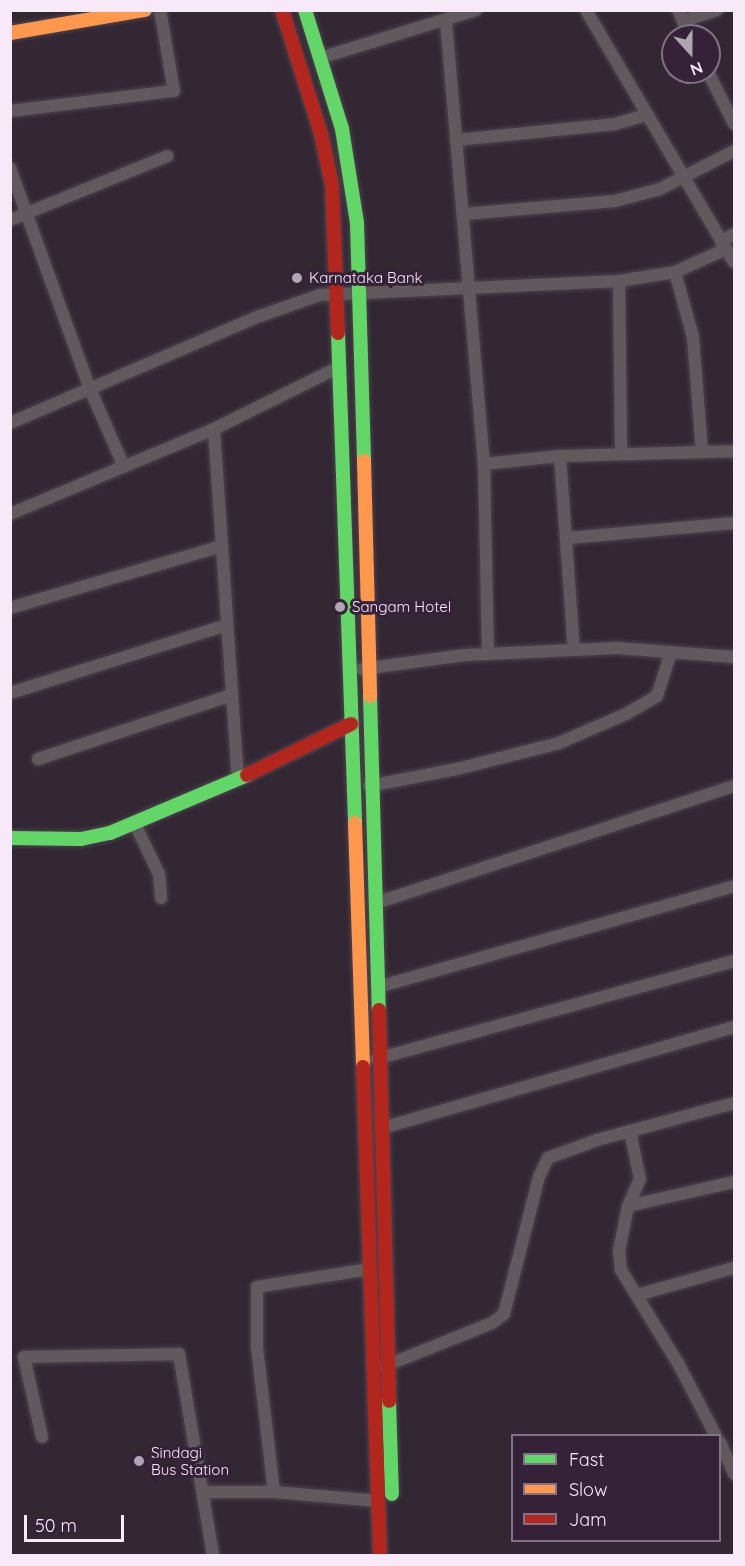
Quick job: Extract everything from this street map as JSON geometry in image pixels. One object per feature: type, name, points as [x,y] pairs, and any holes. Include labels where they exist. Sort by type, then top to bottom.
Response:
[{"type":"main road","points":[[10,33],[145,10]]},
{"type":"main road","points":[[282,10],[327,160],[337,295],[380,1556]]},
{"type":"main road","points":[[305,10],[342,129],[354,187],[359,294],[394,1556]]},
{"type":"main road","points":[[10,838],[81,839],[135,824],[238,779],[351,724]]},
{"type":"main road","points":[[370,1294],[387,1294]]},
{"type":"street","points":[[10,111],[174,91],[160,10]]},
{"type":"street","points":[[320,58],[476,10]]},
{"type":"street","points":[[586,10],[682,178],[735,262]]},
{"type":"street","points":[[680,16],[717,10]]},
{"type":"street","points":[[446,21],[484,464],[488,654]]},
{"type":"street","points":[[714,84],[735,124]]},
{"type":"street","points":[[457,141],[615,124],[646,115]]},
{"type":"street","points":[[464,214],[615,201],[660,189],[735,151]]},
{"type":"street","points":[[10,220],[168,156]]},
{"type":"street","points":[[10,168],[90,389],[124,466]]},
{"type":"street","points":[[10,423],[291,303],[337,295],[470,286],[619,281],[675,272],[723,245],[735,234]]},
{"type":"street","points":[[675,272],[693,337],[702,452]]},
{"type":"street","points":[[619,281],[621,454]]},
{"type":"street","points":[[10,514],[214,429],[339,367]]},
{"type":"street","points":[[214,429],[238,779]]},
{"type":"street","points":[[484,464],[560,456],[735,451]]},
{"type":"street","points":[[560,456],[568,538],[574,649]]},
{"type":"street","points":[[568,538],[735,523]]},
{"type":"street","points":[[10,608],[222,546]]},
{"type":"street","points":[[10,693],[227,625]]},
{"type":"street","points":[[350,669],[488,654],[574,649],[618,648],[735,657]]},
{"type":"street","points":[[353,789],[457,769],[560,743],[626,714],[657,696],[671,652]]},
{"type":"street","points":[[38,759],[232,695]]},
{"type":"street","points":[[376,903],[735,786]]},
{"type":"street","points":[[135,824],[159,874],[161,898]]},
{"type":"street","points":[[378,987],[735,886]]},
{"type":"street","points":[[363,1063],[735,961]]},
{"type":"street","points":[[382,1128],[735,1027]]},
{"type":"street","points":[[373,1371],[492,1323],[504,1314],[539,1177],[548,1158],[630,1131],[735,1103]]},
{"type":"street","points":[[630,1131],[640,1179],[628,1206],[619,1251],[621,1270],[715,1434]]},
{"type":"street","points":[[628,1206],[735,1182]]},
{"type":"street","points":[[637,1295],[735,1268]]},
{"type":"street","points":[[274,1492],[257,1348],[257,1287],[370,1269]]},
{"type":"street","points":[[42,1437],[24,1357],[180,1354],[213,1556]]},
{"type":"street","points":[[721,1444],[735,1474]]},
{"type":"street","points":[[204,1491],[274,1492],[379,1501]]},
{"type":"traffic: fast","points":[[305,10],[342,129],[357,223],[364,461]]},
{"type":"traffic: fast","points":[[338,333],[355,823]]},
{"type":"traffic: fast","points":[[370,696],[379,1010]]},
{"type":"traffic: fast","points":[[10,838],[81,839],[110,833],[247,775]]},
{"type":"traffic: fast","points":[[389,1401],[392,1494]]},
{"type":"traffic: slow","points":[[10,33],[145,10]]},
{"type":"traffic: slow","points":[[364,461],[370,696]]},
{"type":"traffic: slow","points":[[355,823],[363,1067]]},
{"type":"traffic: jam","points":[[282,10],[321,134],[332,185],[338,333]]},
{"type":"traffic: jam","points":[[247,775],[351,724]]},
{"type":"traffic: jam","points":[[379,1010],[389,1401]]},
{"type":"traffic: jam","points":[[363,1067],[380,1556]]},
{"type":"place","name":"Karnataka Bank","points":[[297,278]]},
{"type":"place","name":"Sangam Hotel","points":[[340,607]]},
{"type":"place","name":"Sindagi Bus Station","points":[[139,1461]]}]
